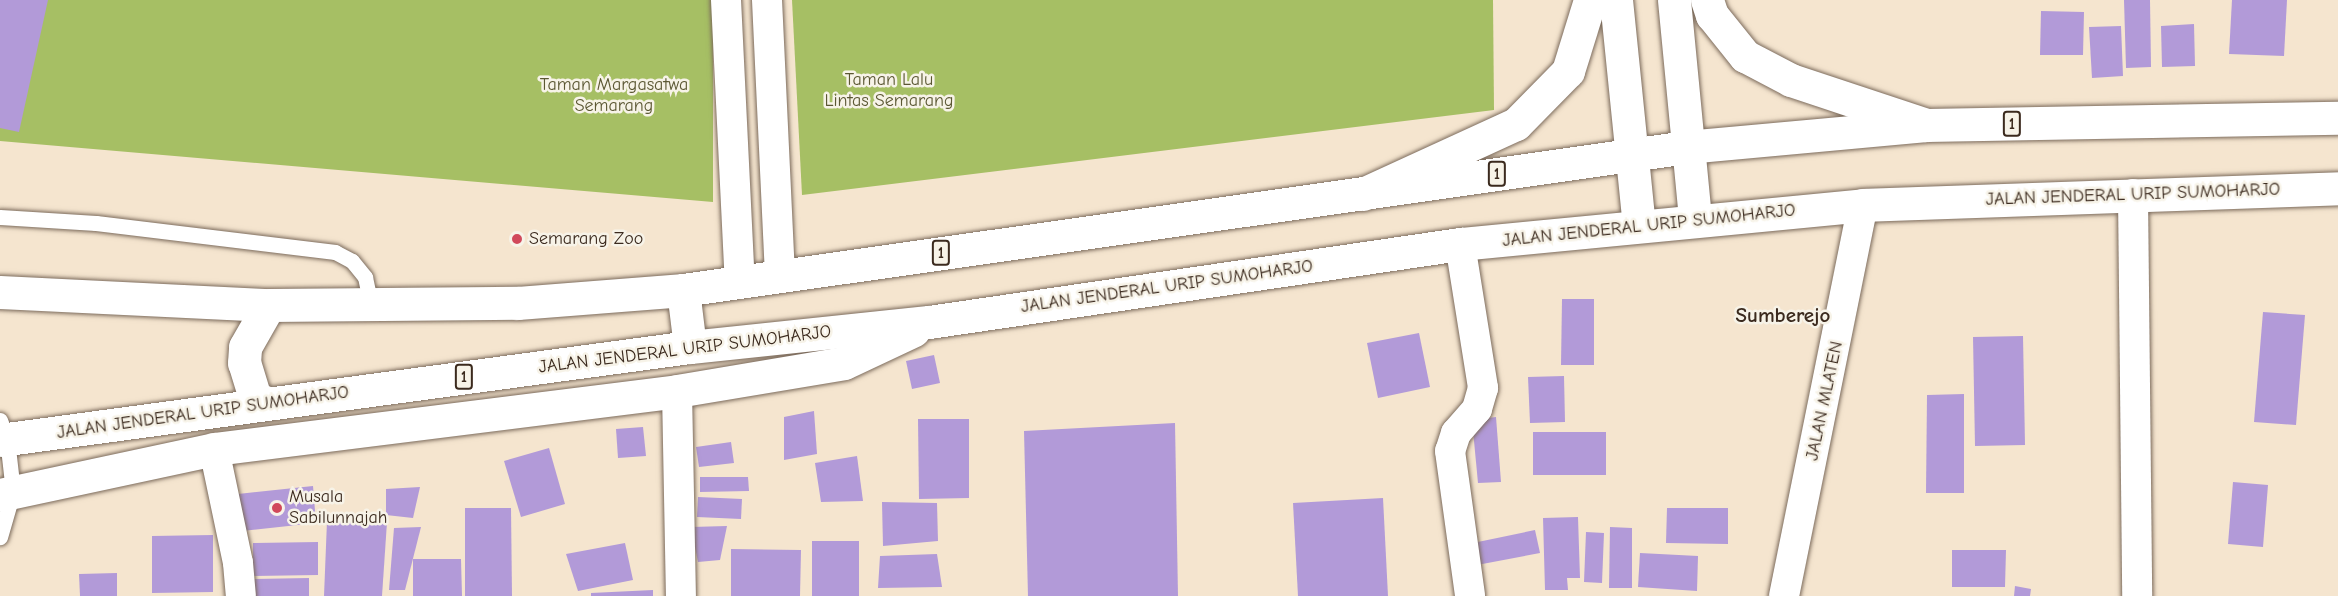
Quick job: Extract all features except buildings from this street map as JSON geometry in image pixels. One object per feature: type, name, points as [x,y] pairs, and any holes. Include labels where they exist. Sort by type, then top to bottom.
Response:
[{"type":"highway","points":[[1363,194],[1516,124],[1568,71],[1590,0]]},
{"type":"highway","points":[[1616,0],[1639,225]]},
{"type":"highway","points":[[1674,0],[1686,147],[1695,220]]},
{"type":"highway","points":[[1707,0],[1712,15],[1745,56],[1791,80],[1926,125]]},
{"type":"highway","name":"1","points":[[0,292],[268,305],[518,303],[683,290],[1686,147],[1926,125],[2338,118]]},
{"type":"highway","name":"JALAN JENDERAL URIP SUMOHARJO","points":[[2,433],[267,404],[690,347],[928,322],[1460,244],[1639,225],[1863,205],[2338,188]]},
{"type":"highway","points":[[683,290],[690,347]]},
{"type":"highway","points":[[267,404],[255,398],[244,363],[245,347],[268,305]]},
{"type":"highway","points":[[6,494],[214,449],[677,391],[844,363],[928,322]]},
{"type":"street","points":[[726,0],[740,282]]},
{"type":"street","points":[[767,0],[780,276]]},
{"type":"street","points":[[2133,194],[2136,596]]},
{"type":"street","name":"JALAN MLATEN","points":[[1784,596],[1863,205]]},
{"type":"street","points":[[1460,244],[1483,388],[1477,410],[1456,433],[1450,451],[1470,596]]},
{"type":"street","points":[[677,391],[681,596]]},
{"type":"street","points":[[214,449],[238,563],[241,596]]},
{"type":"lane","points":[[0,217],[96,223],[336,252],[352,261],[365,276],[371,305]]},
{"type":"lane","points":[[0,537],[6,494],[2,433]]},
{"type":"green space","name":"Taman Margasatwa Semarang","points":[[0,0],[713,0],[713,202],[0,141]]},
{"type":"green space","name":"Taman Lalu Lintas Semarang","points":[[792,0],[1493,0],[1494,110],[802,195]]},
{"type":"place","name":"Semarang Zoo","points":[[517,239]]},
{"type":"place","name":"Musala Sabilunnajah","points":[[277,508]]},
{"type":"district","name":"Sumberejo","points":[[1783,315]]}]
